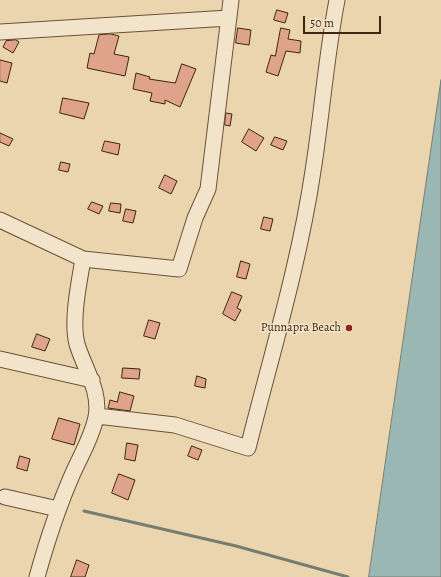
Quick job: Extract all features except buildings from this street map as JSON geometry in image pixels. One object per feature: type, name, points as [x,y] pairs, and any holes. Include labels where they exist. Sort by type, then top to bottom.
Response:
[{"type":"street","points":[[0,220],[83,259],[179,269],[195,218],[208,189],[231,0]]},
{"type":"street","points":[[97,416],[175,425],[248,448],[299,246],[314,171],[328,50],[337,0]]},
{"type":"street","points":[[0,32],[229,18]]},
{"type":"street","points":[[37,577],[58,509],[74,471],[86,448],[97,416],[92,380],[77,343],[75,303],[83,259]]},
{"type":"street","points":[[0,359],[92,380]]},
{"type":"street","points":[[5,498],[58,509]]},
{"type":"water","points":[[441,80],[441,577],[369,577]]},
{"type":"waterway","points":[[84,511],[236,546],[348,577]]},
{"type":"place","name":"Punnapra Beach","points":[[349,328]]}]
